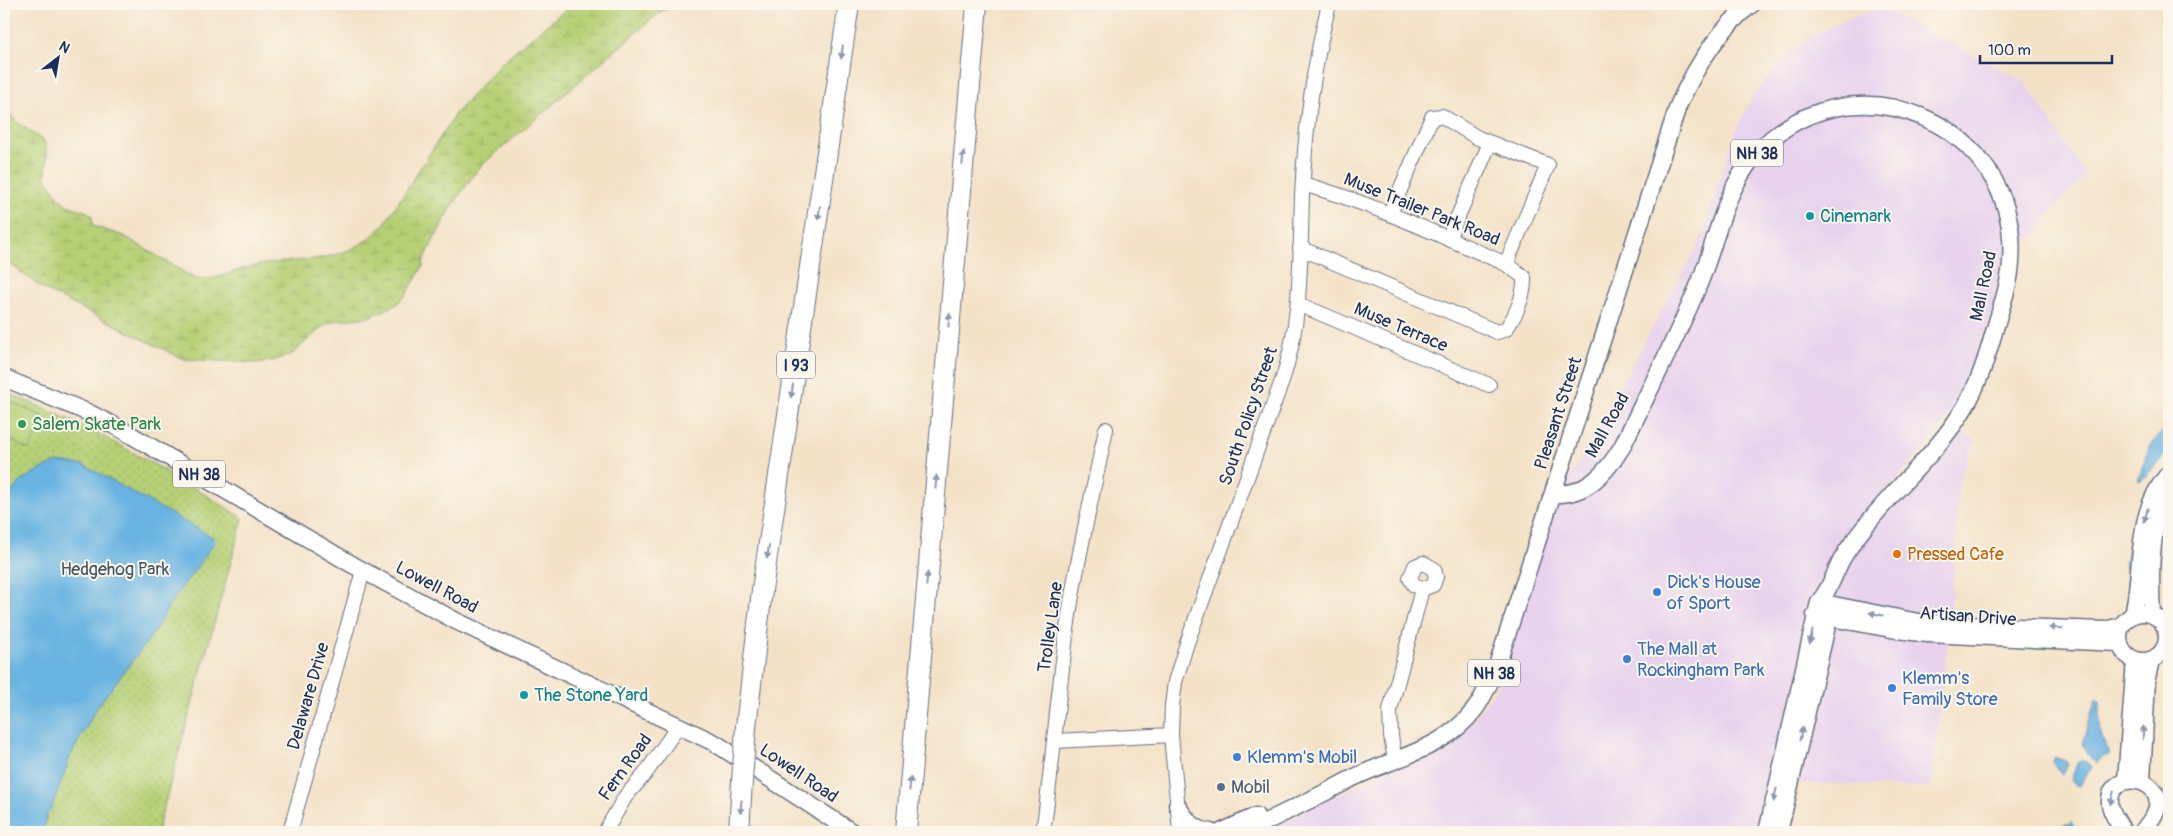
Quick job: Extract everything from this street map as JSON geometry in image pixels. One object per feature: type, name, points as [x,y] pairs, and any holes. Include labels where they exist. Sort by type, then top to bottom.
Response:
[{"type":"highway","name":"I 93","points":[[739,832],[746,727],[762,590],[849,4]]},
{"type":"highway","points":[[906,832],[977,4]]},
{"type":"main road","name":"Pleasant Street","points":[[1245,832],[1348,780],[1432,745],[1464,722],[1483,697],[1496,669],[1678,106],[1686,87],[1708,52],[1720,36],[1752,4]]},
{"type":"main road","name":"Mall Road","points":[[1553,494],[1566,495],[1580,490],[1597,479],[1611,464],[1622,447],[1697,289],[1738,179],[1762,148],[1791,125],[1827,110],[1867,104],[1893,106],[1917,113],[1939,124],[1961,140],[1980,159],[1994,180],[2004,203],[2010,227],[2012,248],[2010,273],[1986,358],[1976,386],[1965,407],[1939,442],[1860,533],[1842,560],[1825,606],[1767,832]]},
{"type":"main road","name":"Lowell Road","points":[[4,378],[106,421],[363,571],[492,639],[679,725],[733,753],[852,832]]},
{"type":"main road","points":[[2155,655],[2128,656],[2119,643],[2138,593],[2146,512],[2154,494],[2169,473]]},
{"type":"main road","points":[[2152,615],[2154,534],[2159,513],[2169,491]]},
{"type":"main road","name":"Mall Road","points":[[1779,832],[1825,606]]},
{"type":"main road","name":"Artisan Drive","points":[[1825,606],[1892,618],[1943,624],[2104,630],[2127,621]]},
{"type":"main road","name":"Artisan Drive","points":[[1825,606],[1928,634],[2119,643]]},
{"type":"main road","points":[[2127,621],[2146,614],[2152,615],[2167,629],[2166,642],[2155,655],[2146,687],[2134,781]]},
{"type":"main road","name":"Pleasant Street","points":[[1220,832],[1330,781],[1348,780]]},
{"type":"main road","points":[[2134,781],[2154,792],[2157,799],[2157,807],[2146,826],[2120,826],[2112,813],[2111,798],[2119,784],[2134,781]]},
{"type":"main road","points":[[1177,805],[1183,816],[1195,827],[1211,832]]},
{"type":"street","name":"South Policy Street","points":[[1180,832],[1171,735],[1172,706],[1177,672],[1288,362],[1298,304],[1308,111],[1314,70],[1329,4]]},
{"type":"street","points":[[1390,213],[1432,117],[1442,116],[1490,143],[1448,239]]},
{"type":"street","name":"Muse Trailer Park Road","points":[[1303,184],[1349,197],[1390,213],[1506,264],[1548,165],[1490,143]]},
{"type":"street","points":[[1300,248],[1497,332],[1506,330],[1513,319],[1524,287],[1524,277],[1506,264]]},
{"type":"street","name":"Muse Terrace","points":[[1298,304],[1489,385]]},
{"type":"street","name":"Trolley Lane","points":[[1043,832],[1068,622],[1085,520],[1106,429]]},
{"type":"street","name":"Delaware Drive","points":[[290,832],[363,571]]},
{"type":"street","points":[[1395,761],[1390,710],[1422,589]]},
{"type":"street","name":"Fern Road","points":[[605,832],[625,797],[645,774],[679,725]]},
{"type":"street","points":[[1055,741],[1171,735]]},
{"type":"shaded area","name":"The Mall at Rockingham Park","points":[[1881,8],[2024,81],[2086,175],[2052,211],[2005,272],[1974,375],[1935,436],[1861,520],[1819,586],[1761,832],[1261,832],[1448,742],[1476,717],[1498,686],[1557,502],[1701,239],[1734,134],[1753,96],[1777,66],[1806,39],[1843,21]]},
{"type":"shaded area","points":[[1958,431],[1975,439],[1959,479],[1951,613],[1931,788],[1796,783],[1839,582],[1872,525]]},
{"type":"green space","points":[[572,4],[678,4],[660,12],[481,166],[449,212],[429,249],[423,266],[406,295],[396,305],[369,317],[333,321],[322,327],[291,355],[272,361],[256,363],[183,359],[43,289],[4,259],[4,107],[15,121],[45,142],[47,153],[46,179],[60,199],[67,205],[88,212],[92,216],[93,226],[124,236],[195,279],[210,279],[254,266],[322,258],[338,254],[368,239],[383,226],[456,113],[504,60]]},
{"type":"green space","name":"Hedgehog Park","points":[[4,392],[97,433],[156,465],[243,518],[157,832],[4,832]]},
{"type":"green space","name":"Salem Skate Park","points":[[4,399],[44,417],[29,450],[8,436],[4,426]]},
{"type":"water","points":[[2169,425],[2169,451],[2141,481],[2138,480],[2150,445]]},
{"type":"water","points":[[58,462],[84,465],[214,538],[215,542],[172,601],[150,638],[97,707],[71,755],[51,809],[47,814],[43,832],[4,832],[4,506],[8,497],[19,483],[33,473]]},
{"type":"water","points":[[2132,523],[2135,524],[2129,589],[2125,567]]},
{"type":"water","points":[[2096,698],[2100,702],[2101,734],[2109,751],[2109,755],[2101,757],[2097,763],[2091,759],[2082,744]]},
{"type":"water","points":[[2054,757],[2066,761],[2068,765],[2062,775],[2053,763]]},
{"type":"water","points":[[2078,761],[2084,761],[2091,768],[2080,785],[2075,785],[2071,780]]},
{"type":"water","points":[[2071,821],[2077,832],[2060,832],[2064,824],[2068,824]]},
{"type":"place","name":"Cinemark","points":[[1810,216]]},
{"type":"place","name":"Salem Skate Park","points":[[22,424]]},
{"type":"place","name":"Pressed Cafe","points":[[1897,554]]},
{"type":"place","name":"Dick's House of Sport","points":[[1657,592]]},
{"type":"place","name":"The Mall at Rockingham Park","points":[[1627,659]]},
{"type":"place","name":"Klemm's Family Store","points":[[1892,688]]},
{"type":"place","name":"The Stone Yard","points":[[524,695]]},
{"type":"place","name":"Klemm's Mobil","points":[[1237,757]]},
{"type":"place","name":"Mobil","points":[[1221,787]]}]
